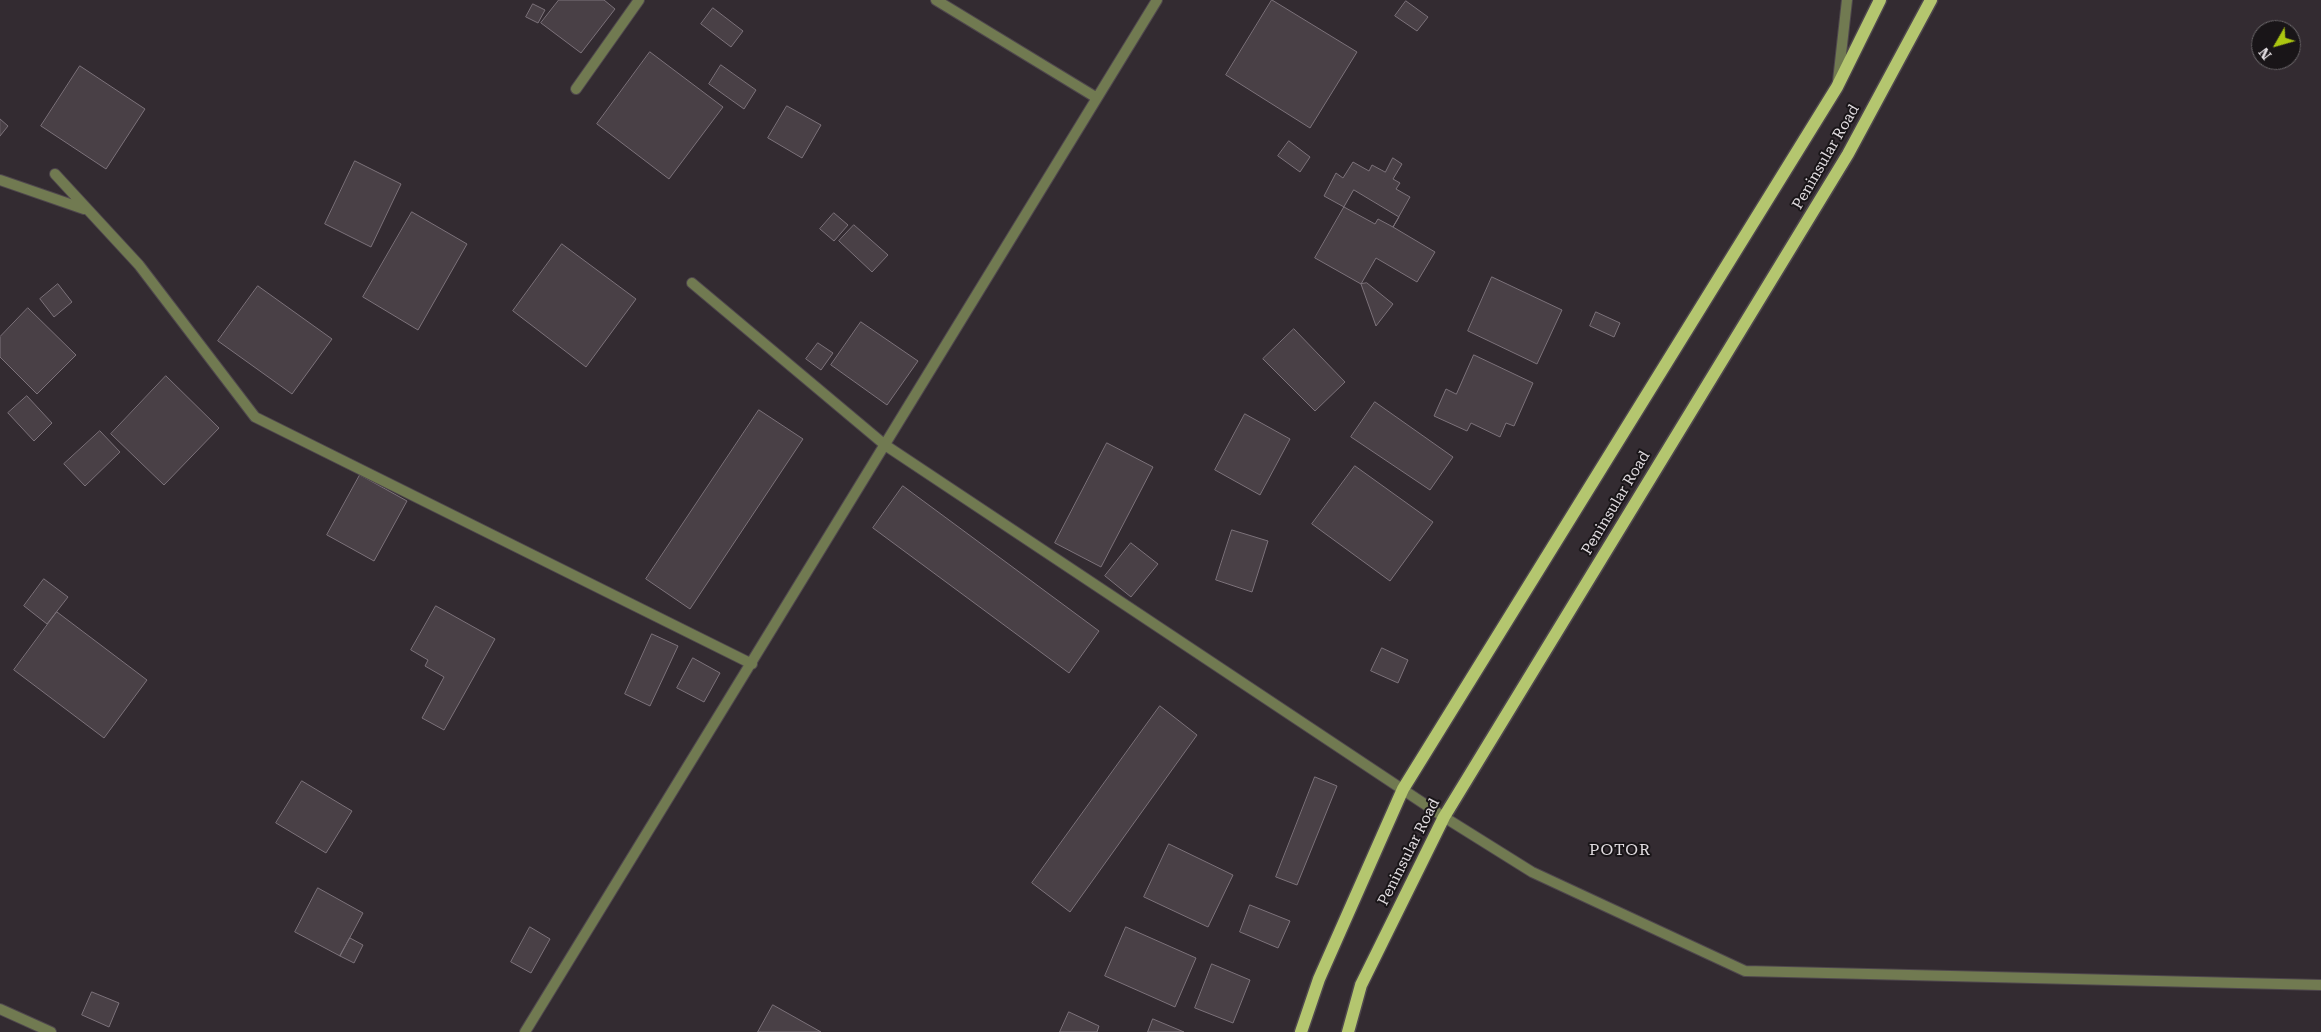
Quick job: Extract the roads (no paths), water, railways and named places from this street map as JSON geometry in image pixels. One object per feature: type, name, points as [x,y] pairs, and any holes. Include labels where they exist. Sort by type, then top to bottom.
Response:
[{"type":"main road","name":"Peninsular Road","points":[[1301,1032],[1319,979],[1403,789],[1837,87],[1880,0]]},
{"type":"main road","name":"Peninsular Road","points":[[1348,1032],[1362,985],[1444,816],[1848,154],[1931,0]]},
{"type":"street","points":[[576,89],[639,0]]},
{"type":"street","points":[[936,0],[1097,98]]},
{"type":"street","points":[[525,1032],[1157,0]]},
{"type":"street","points":[[1837,87],[1847,0]]},
{"type":"street","points":[[55,174],[86,210],[140,265],[255,417],[752,664]]},
{"type":"street","points":[[0,180],[86,210]]},
{"type":"street","points":[[692,283],[885,445],[1444,816],[1532,872],[1745,972],[2321,985]]},
{"type":"street","points":[[0,1009],[51,1032]]},
{"type":"district","name":"POTOR","points":[[1620,850]]}]
